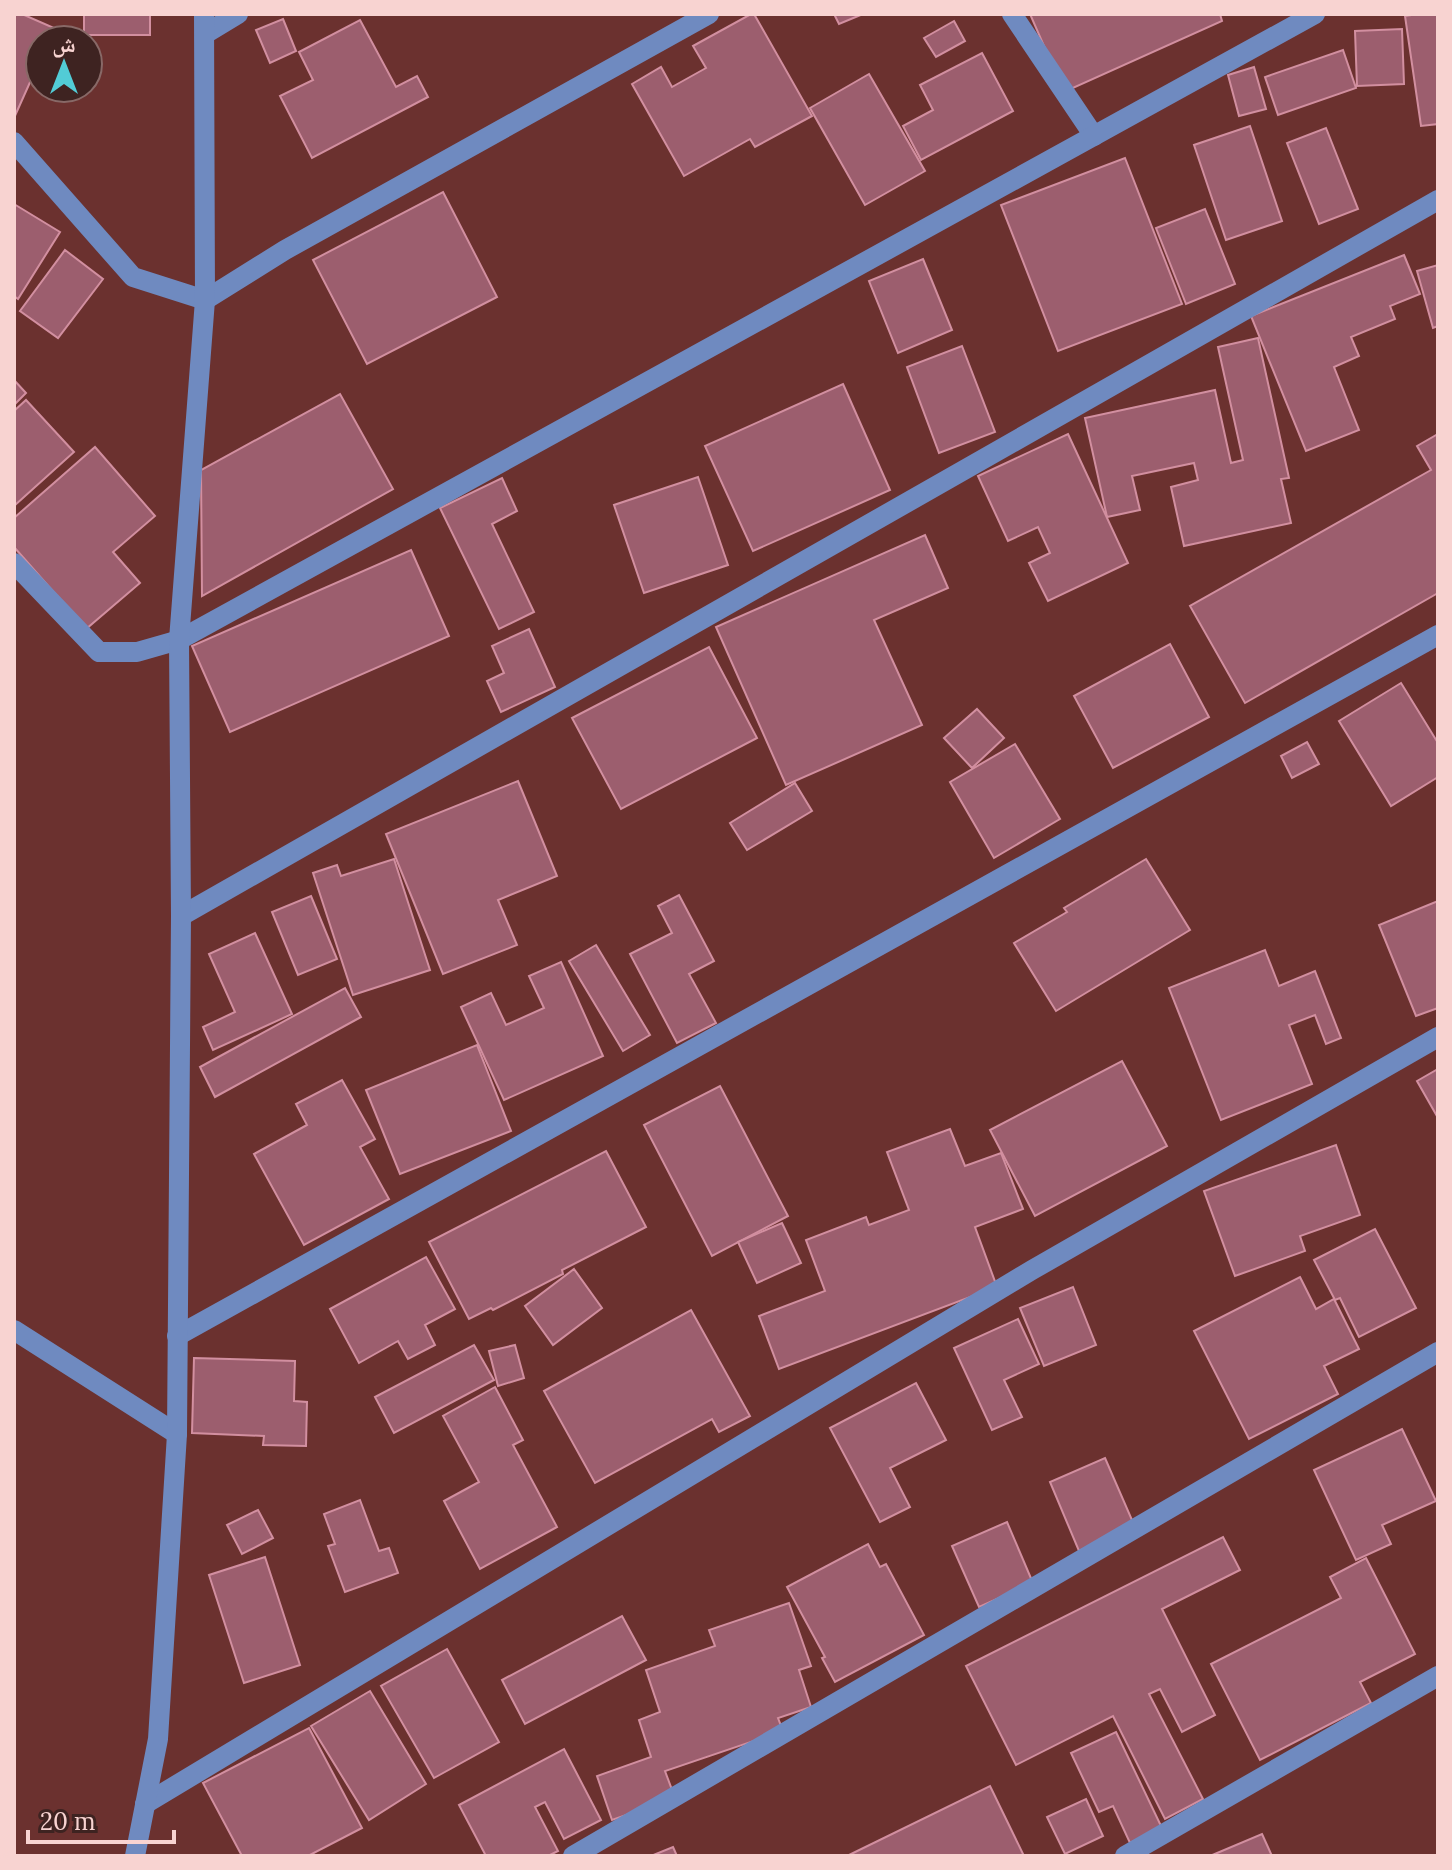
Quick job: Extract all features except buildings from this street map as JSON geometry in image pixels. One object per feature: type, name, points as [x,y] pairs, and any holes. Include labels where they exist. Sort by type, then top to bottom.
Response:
[{"type":"street","points":[[135,1856],[158,1739],[177,1434],[181,916],[179,640],[205,300],[204,24],[238,14]]},
{"type":"street","points":[[14,142],[133,277],[205,300],[285,250],[709,14]]},
{"type":"street","points":[[1012,14],[1094,136]]},
{"type":"street","points":[[14,563],[99,652],[137,652],[179,640],[1315,14]]},
{"type":"street","points":[[181,916],[1438,200]]},
{"type":"street","points":[[177,1336],[1438,635]]},
{"type":"street","points":[[145,1804],[1032,1270],[1438,1037]]},
{"type":"street","points":[[14,1330],[177,1434]]},
{"type":"street","points":[[573,1856],[1438,1352]]},
{"type":"street","points":[[1125,1856],[1438,1676]]}]
